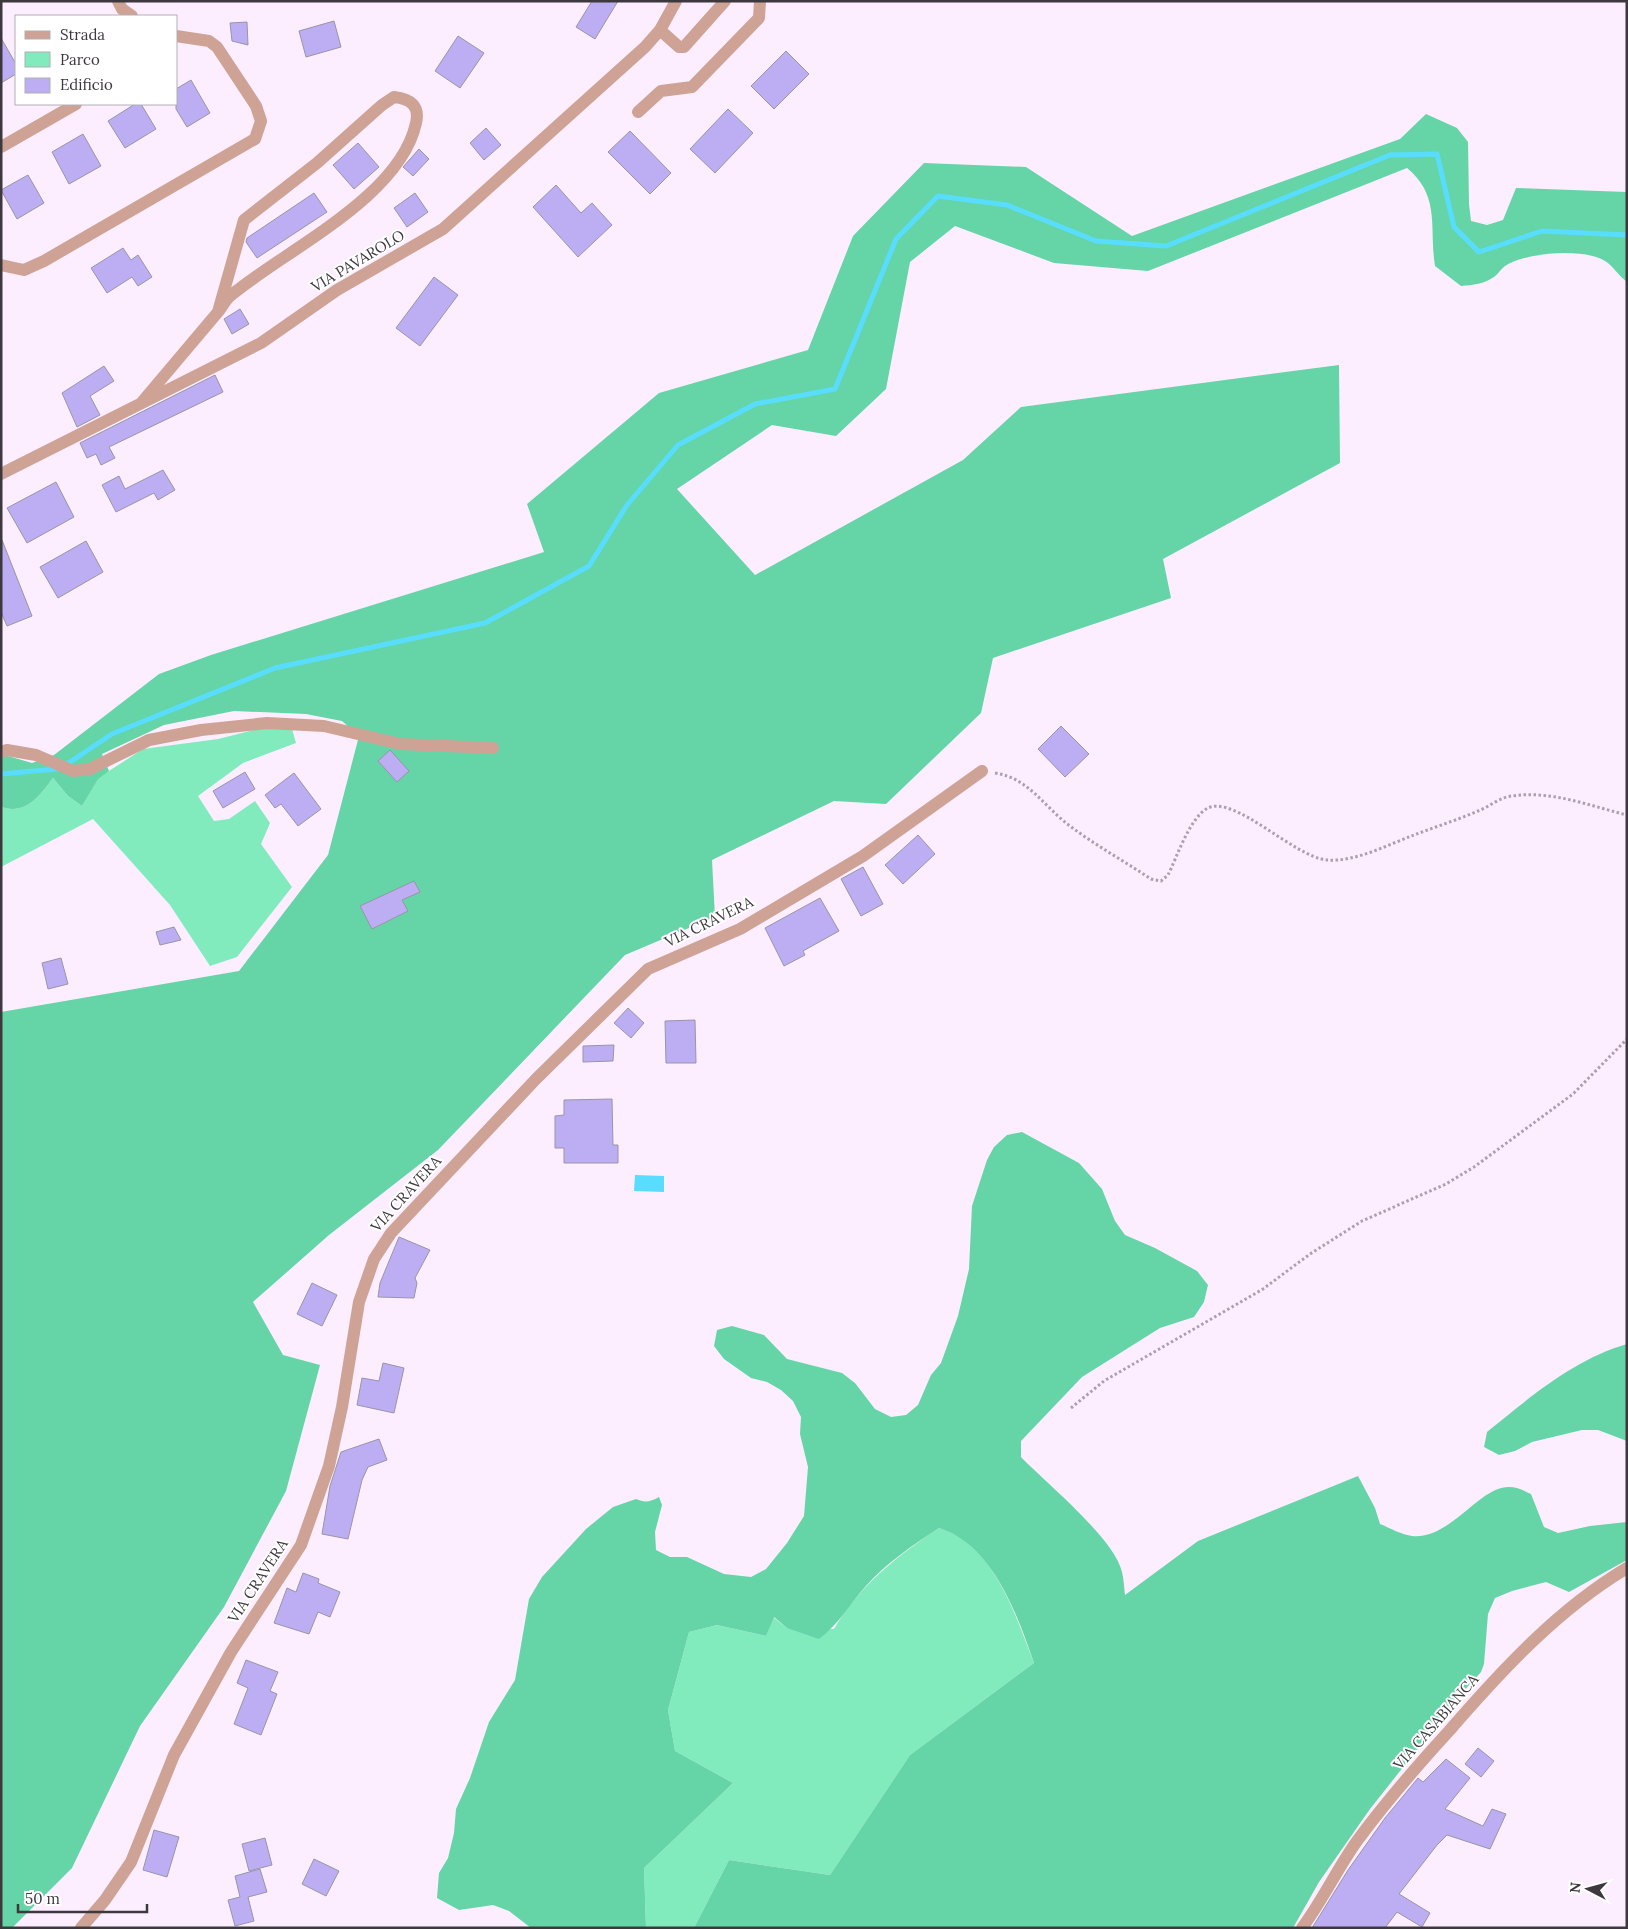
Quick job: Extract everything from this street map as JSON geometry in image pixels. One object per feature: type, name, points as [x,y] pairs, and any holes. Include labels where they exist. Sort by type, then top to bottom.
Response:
[{"type":"street","points":[[118,1],[122,9],[131,15]]},
{"type":"street","name":"VIA PAVAROLO","points":[[1,474],[261,343],[338,290],[443,229],[645,47],[660,30],[676,1]]},
{"type":"street","points":[[660,30],[679,47],[684,47],[724,1]]},
{"type":"street","points":[[638,112],[661,91],[692,87],[759,18],[760,1]]},
{"type":"street","points":[[1,265],[24,270],[44,261],[255,139],[262,120],[256,106],[217,47],[209,41],[178,36]]},
{"type":"street","points":[[141,404],[218,312],[228,298],[310,242],[382,181],[408,147],[418,115],[415,105],[406,98],[394,96],[317,163],[244,220],[218,312]]},
{"type":"street","points":[[1,147],[74,105]]},
{"type":"street","points":[[1,752],[7,750],[36,755],[73,771],[90,769],[149,740],[201,730],[267,723],[324,726],[400,744],[493,748]]},
{"type":"street","name":"VIA CRAVERA","points":[[81,1928],[105,1900],[131,1862],[174,1755],[231,1652],[301,1545],[329,1466],[342,1407],[359,1302],[374,1259],[391,1232],[536,1079],[648,969],[740,928],[863,856],[982,771]]},
{"type":"street","name":"VIA CASABIANCA","points":[[1302,1928],[1319,1905],[1356,1842],[1419,1765],[1486,1689],[1558,1619],[1597,1587],[1627,1568]]},
{"type":"path","points":[[982,771],[1004,774],[1026,784],[1069,825],[1151,879],[1161,881],[1168,875],[1196,817],[1209,807],[1222,806],[1240,812],[1295,848],[1326,860],[1351,858],[1478,811],[1509,796],[1530,794],[1555,796],[1627,815]]},
{"type":"path","points":[[1071,1408],[1104,1381],[1263,1289],[1310,1254],[1362,1221],[1446,1184],[1474,1167],[1573,1094],[1627,1039]]},
{"type":"green space","points":[[1426,114],[1457,128],[1468,142],[1471,221],[1487,225],[1503,220],[1516,188],[1627,192],[1627,282],[1608,263],[1596,257],[1583,254],[1555,253],[1514,261],[1486,281],[1474,285],[1461,286],[1435,266],[1432,213],[1429,201],[1418,179],[1407,168],[1148,271],[1054,263],[955,226],[910,262],[886,389],[836,436],[772,425],[677,489],[755,575],[963,460],[1021,407],[1339,365],[1340,463],[1163,559],[1171,598],[993,658],[981,713],[886,804],[834,801],[712,860],[715,917],[625,955],[438,1150],[329,1235],[253,1302],[283,1355],[320,1365],[286,1491],[224,1607],[140,1726],[72,1868],[12,1928],[1,1928],[1,1012],[239,971],[328,855],[359,736],[342,721],[306,714],[234,711],[164,725],[102,754],[109,771],[98,779],[82,806],[68,796],[53,778],[32,802],[25,806],[10,809],[1,807],[1,754],[32,763],[54,755],[159,674],[211,655],[544,552],[527,504],[659,393],[808,350],[853,236],[924,163],[1026,167],[1132,236],[1400,139]]},
{"type":"green space","points":[[266,727],[292,729],[296,743],[243,763],[198,796],[214,821],[229,819],[255,801],[270,823],[261,844],[292,887],[237,957],[210,966],[170,905],[93,819],[1,867],[1,807],[10,809],[25,806],[43,791],[53,778],[68,796],[82,806],[98,778],[143,749],[218,739]]},
{"type":"green space","points":[[1022,1132],[1079,1163],[1102,1189],[1115,1221],[1125,1235],[1155,1248],[1197,1271],[1208,1285],[1204,1302],[1194,1317],[1160,1328],[1082,1377],[1021,1441],[1021,1457],[1078,1512],[1106,1543],[1116,1558],[1122,1572],[1125,1595],[1198,1541],[1358,1476],[1375,1508],[1380,1524],[1404,1534],[1412,1536],[1427,1535],[1441,1529],[1492,1492],[1504,1487],[1517,1488],[1531,1494],[1544,1527],[1558,1533],[1590,1526],[1627,1522],[1627,1560],[1569,1592],[1546,1582],[1512,1591],[1495,1598],[1488,1614],[1484,1664],[1481,1672],[1461,1694],[1370,1809],[1319,1882],[1293,1928],[694,1928],[729,1860],[830,1875],[910,1755],[1034,1663],[1011,1603],[988,1565],[974,1549],[958,1537],[939,1528],[882,1570],[865,1587],[844,1614],[819,1639],[787,1628],[774,1617],[766,1636],[717,1625],[689,1632],[668,1710],[675,1751],[733,1783],[644,1868],[646,1928],[531,1928],[509,1911],[493,1905],[459,1910],[437,1898],[439,1873],[448,1858],[454,1833],[456,1809],[470,1778],[489,1722],[515,1680],[529,1599],[542,1577],[586,1529],[613,1507],[636,1499],[648,1501],[659,1497],[662,1505],[655,1532],[656,1550],[670,1557],[687,1557],[724,1574],[751,1577],[766,1569],[787,1543],[804,1516],[808,1467],[800,1434],[801,1417],[793,1401],[781,1390],[767,1382],[751,1378],[724,1359],[714,1346],[717,1330],[732,1326],[764,1335],[787,1359],[842,1373],[855,1383],[875,1409],[891,1417],[906,1415],[918,1405],[931,1375],[941,1363],[958,1316],[969,1269],[972,1206],[987,1160],[994,1147],[1007,1135]]},
{"type":"green space","points":[[1627,1344],[1627,1441],[1598,1430],[1582,1430],[1532,1442],[1515,1451],[1499,1455],[1484,1447],[1487,1432],[1536,1393],[1570,1369],[1607,1351]]},
{"type":"green space","points":[[939,1528],[958,1537],[974,1549],[988,1565],[1010,1603],[1034,1663],[910,1755],[830,1875],[729,1860],[694,1928],[646,1928],[644,1868],[733,1783],[675,1751],[668,1710],[689,1632],[717,1625],[766,1636],[773,1617],[787,1628],[834,1629],[855,1599],[880,1572]]},
{"type":"water","points":[[635,1175],[664,1176],[664,1192],[634,1191]]},
{"type":"building","points":[[592,1],[618,1],[595,39],[576,27]]},
{"type":"building","points":[[334,21],[341,47],[306,57],[299,31]]},
{"type":"building","points":[[247,22],[248,45],[232,41],[230,23]]},
{"type":"building","points":[[458,36],[484,53],[460,88],[435,71]]},
{"type":"building","points":[[1,38],[15,62],[15,75],[1,83]]},
{"type":"building","points":[[786,51],[809,74],[774,109],[751,86]]},
{"type":"building","points":[[191,80],[210,113],[187,127],[176,109],[176,105],[178,105],[178,88]]},
{"type":"building","points":[[133,105],[142,105],[156,129],[125,148],[108,121]]},
{"type":"building","points":[[728,109],[753,133],[715,173],[690,149]]},
{"type":"building","points":[[486,128],[501,145],[484,160],[470,143]]},
{"type":"building","points":[[630,131],[671,173],[650,194],[608,152]]},
{"type":"building","points":[[83,134],[101,166],[69,184],[52,152]]},
{"type":"building","points":[[358,143],[379,167],[354,189],[333,165]]},
{"type":"building","points":[[419,149],[429,159],[413,176],[403,167]]},
{"type":"building","points":[[28,175],[44,203],[17,219],[1,190]]},
{"type":"building","points":[[556,185],[581,213],[592,203],[612,225],[578,257],[533,207]]},
{"type":"building","points":[[314,193],[327,212],[257,258],[246,242],[247,238]]},
{"type":"building","points":[[415,193],[428,212],[407,227],[394,208]]},
{"type":"building","points":[[123,248],[131,260],[138,255],[152,277],[138,286],[132,277],[107,293],[91,268]]},
{"type":"building","points":[[434,277],[458,295],[420,346],[396,328]]},
{"type":"building","points":[[240,309],[249,324],[232,334],[224,319]]},
{"type":"building","points":[[104,366],[114,381],[90,396],[100,415],[77,427],[62,393]]},
{"type":"building","points":[[215,375],[223,392],[109,447],[115,458],[101,465],[96,454],[87,458],[80,443]]},
{"type":"building","points":[[163,470],[175,490],[158,500],[154,493],[116,512],[102,485],[119,476],[125,489]]},
{"type":"building","points":[[56,482],[74,517],[27,543],[7,508]]},
{"type":"building","points":[[2,540],[32,616],[7,626],[1,612]]},
{"type":"building","points":[[86,541],[103,572],[58,598],[40,567]]},
{"type":"building","points":[[1061,726],[1089,754],[1065,777],[1038,749]]},
{"type":"building","points":[[390,750],[409,771],[397,782],[378,761]]},
{"type":"building","points":[[245,772],[255,789],[223,808],[213,791]]},
{"type":"building","points":[[294,773],[321,809],[298,826],[281,804],[275,808],[265,795]]},
{"type":"building","points":[[918,835],[935,854],[903,884],[885,865]]},
{"type":"building","points":[[863,867],[883,904],[861,916],[841,879]]},
{"type":"building","points":[[414,881],[420,892],[402,900],[408,911],[372,929],[360,906]]},
{"type":"building","points":[[820,898],[839,931],[803,951],[805,955],[784,966],[765,928]]},
{"type":"building","points":[[174,927],[181,940],[160,945],[156,932]]},
{"type":"building","points":[[61,958],[68,984],[48,989],[42,963]]},
{"type":"building","points":[[628,1008],[644,1023],[631,1038],[614,1023]]},
{"type":"building","points":[[695,1020],[696,1063],[666,1063],[665,1021]]},
{"type":"building","points":[[614,1045],[613,1061],[583,1062],[583,1046]]},
{"type":"building","points":[[612,1099],[613,1145],[618,1145],[618,1163],[564,1163],[564,1148],[555,1148],[555,1116],[564,1115],[564,1100]]},
{"type":"building","points":[[399,1237],[430,1250],[415,1278],[417,1283],[414,1298],[378,1297],[380,1283]]},
{"type":"building","points":[[312,1283],[337,1295],[322,1326],[297,1314]]},
{"type":"building","points":[[383,1363],[404,1368],[394,1413],[357,1405],[362,1378],[379,1381]]},
{"type":"building","points":[[379,1439],[387,1460],[368,1467],[362,1480],[348,1539],[322,1534],[330,1486],[341,1452]]},
{"type":"building","points":[[303,1573],[319,1579],[318,1583],[340,1592],[330,1617],[318,1612],[309,1634],[274,1623],[287,1588],[296,1592]]},
{"type":"building","points":[[246,1660],[278,1672],[270,1691],[277,1694],[261,1735],[234,1724],[248,1688],[237,1683]]},
{"type":"building","points":[[1478,1748],[1494,1761],[1481,1777],[1465,1764]]},
{"type":"building","points":[[1446,1759],[1470,1778],[1445,1809],[1483,1826],[1492,1809],[1506,1814],[1490,1849],[1447,1835],[1437,1845],[1399,1894],[1430,1913],[1422,1927],[1397,1912],[1385,1928],[1312,1928],[1348,1870],[1385,1818],[1418,1778],[1423,1782]]},
{"type":"building","points":[[154,1830],[179,1837],[167,1877],[143,1870]]},
{"type":"building","points":[[265,1838],[272,1865],[249,1871],[242,1844]]},
{"type":"building","points":[[314,1859],[339,1871],[326,1896],[302,1884]]},
{"type":"building","points":[[260,1869],[267,1892],[248,1897],[254,1921],[235,1926],[228,1900],[240,1897],[235,1876]]},
{"type":"waterway","points":[[67,764],[112,734],[275,668],[485,623],[589,566],[627,505],[678,445],[755,404],[835,389],[896,239],[938,196],[1007,205],[1096,241],[1166,246],[1390,155],[1437,154],[1454,227],[1479,252],[1542,231],[1627,235]]},
{"type":"waterway","points":[[1,774],[57,769]]}]
